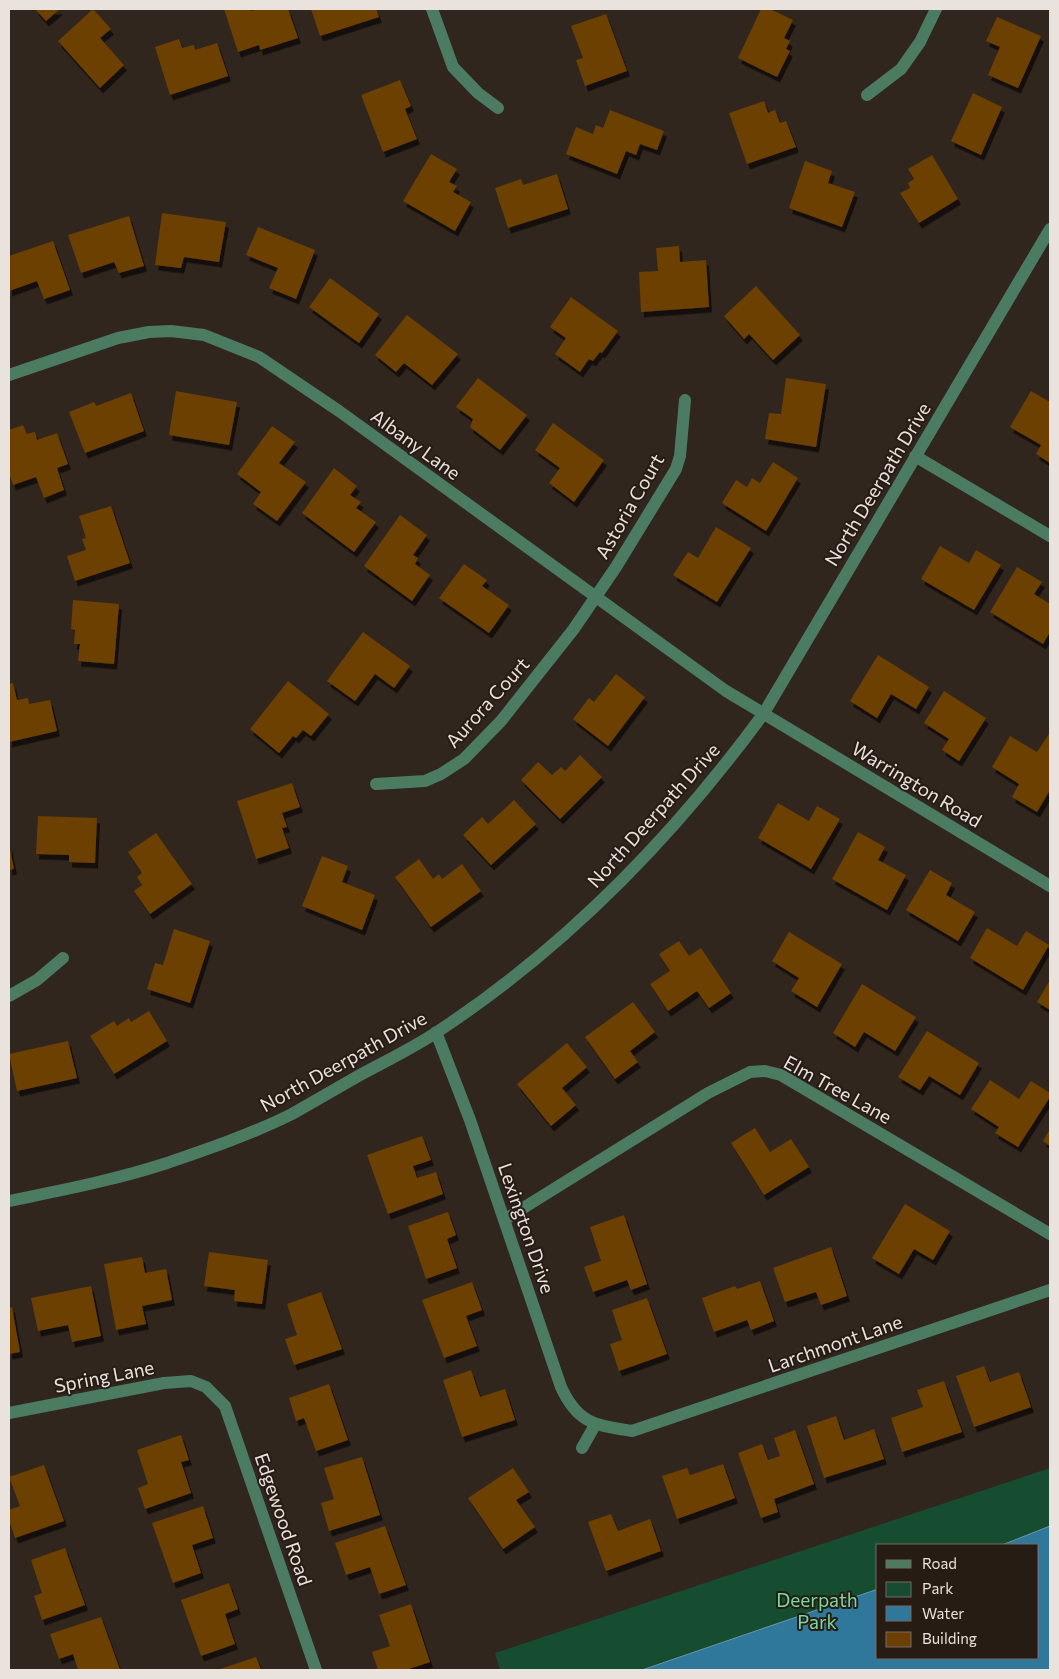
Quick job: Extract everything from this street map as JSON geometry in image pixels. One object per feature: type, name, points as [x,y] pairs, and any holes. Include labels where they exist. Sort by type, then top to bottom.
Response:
[{"type":"street","points":[[432,9],[453,68],[478,93],[498,108]]},
{"type":"street","points":[[866,95],[902,69],[920,42],[936,9]]},
{"type":"street","name":"North Deerpath Drive","points":[[9,1201],[112,1180],[167,1163],[235,1138],[290,1114],[436,1032],[503,984],[593,909],[628,875],[732,756],[764,713],[1050,229]]},
{"type":"street","name":"Albany Lane","points":[[9,375],[125,336],[149,332],[171,331],[204,336],[259,357],[339,411],[726,691],[764,713]]},
{"type":"street","name":"Astoria Court","points":[[595,596],[616,567],[676,469],[680,456],[685,400]]},
{"type":"street","points":[[915,456],[1050,536]]},
{"type":"street","name":"Aurora Court","points":[[376,784],[425,780],[441,774],[464,759],[506,714],[572,630],[595,596]]},
{"type":"street","name":"Warrington Road","points":[[764,713],[1050,886]]},
{"type":"street","points":[[9,996],[37,980],[63,958]]},
{"type":"street","name":"Lexington Drive","points":[[436,1032],[470,1120],[561,1388],[570,1406],[594,1425]]},
{"type":"street","name":"Elm Tree Lane","points":[[504,1220],[708,1093],[750,1072],[764,1071],[781,1075],[1050,1234]]},
{"type":"street","name":"Larchmont Lane","points":[[594,1425],[632,1431],[1050,1290]]},
{"type":"street","name":"Spring Lane","points":[[9,1413],[164,1383],[191,1381],[206,1387]]},
{"type":"street","name":"Edgewood Road","points":[[206,1387],[225,1406],[316,1670]]},
{"type":"street","points":[[582,1448],[594,1425]]},
{"type":"green space","name":"Deerpath Park","points":[[1050,1468],[1050,1670],[500,1670],[495,1653]]},
{"type":"water","points":[[1050,1526],[1050,1670],[642,1670],[876,1590],[876,1659],[1039,1659],[1039,1544],[1005,1544]]},
{"type":"building","points":[[35,9],[60,9],[46,21]]},
{"type":"building","points":[[93,9],[111,29],[100,38],[124,65],[100,88],[58,41]]},
{"type":"building","points":[[224,9],[251,9],[251,11],[259,9],[288,9],[298,38],[260,50],[259,45],[238,52]]},
{"type":"building","points":[[311,9],[376,9],[379,17],[320,36]]},
{"type":"building","points":[[761,9],[770,9],[793,20],[784,38],[790,41],[786,49],[790,51],[777,77],[738,58]]},
{"type":"building","points":[[606,14],[627,71],[585,86],[576,60],[583,58],[571,26]]},
{"type":"building","points":[[997,17],[1041,36],[1018,88],[988,75],[1000,47],[986,41]]},
{"type":"building","points":[[179,39],[182,48],[194,45],[195,50],[217,43],[228,76],[170,95],[155,47]]},
{"type":"building","points":[[400,80],[411,106],[405,109],[417,139],[383,152],[361,95]]},
{"type":"building","points":[[973,93],[1002,107],[981,155],[951,141]]},
{"type":"building","points":[[764,101],[768,113],[775,110],[780,123],[786,121],[796,147],[747,164],[729,113]]},
{"type":"building","points":[[610,110],[664,131],[657,150],[640,144],[636,155],[626,151],[617,174],[566,154],[576,127],[593,134],[596,125],[603,128]]},
{"type":"building","points":[[431,154],[457,169],[449,182],[457,186],[453,192],[471,202],[455,231],[403,201]]},
{"type":"building","points":[[932,155],[958,199],[919,223],[900,193],[910,188],[908,183],[914,179],[908,169]]},
{"type":"building","points":[[805,161],[832,171],[828,183],[855,192],[842,227],[789,208]]},
{"type":"building","points":[[557,174],[568,209],[508,228],[495,188],[521,179],[523,185]]},
{"type":"building","points":[[162,213],[226,222],[219,262],[184,257],[181,268],[155,265]]},
{"type":"building","points":[[129,216],[144,266],[119,273],[114,262],[81,273],[68,235]]},
{"type":"building","points":[[258,227],[315,250],[296,299],[269,288],[278,268],[246,255]]},
{"type":"building","points":[[53,241],[70,290],[44,299],[37,281],[9,291],[9,256]]},
{"type":"building","points":[[679,246],[680,262],[706,260],[709,307],[641,312],[639,272],[658,271],[656,248]]},
{"type":"building","points":[[330,278],[379,314],[359,343],[309,307]]},
{"type":"building","points":[[756,286],[800,335],[773,360],[749,334],[744,339],[724,316]]},
{"type":"building","points":[[571,297],[618,331],[602,353],[600,352],[593,361],[589,359],[580,372],[555,354],[566,338],[550,327]]},
{"type":"building","points":[[407,315],[458,354],[432,385],[404,363],[396,372],[375,355]]},
{"type":"building","points":[[478,378],[527,415],[500,450],[470,427],[473,419],[456,407]]},
{"type":"building","points":[[786,378],[826,384],[816,447],[765,439],[769,413],[781,414]]},
{"type":"building","points":[[176,391],[237,402],[229,445],[169,435]]},
{"type":"building","points":[[1031,391],[1050,402],[1050,463],[1036,454],[1041,445],[1010,427]]},
{"type":"building","points":[[131,393],[144,431],[85,453],[69,412],[94,402],[96,406]]},
{"type":"building","points":[[553,423],[604,460],[574,502],[549,483],[560,468],[535,450]]},
{"type":"building","points":[[23,425],[27,434],[35,432],[37,440],[57,433],[68,464],[57,468],[64,490],[44,498],[36,477],[13,485],[9,473],[9,430]]},
{"type":"building","points":[[272,426],[295,442],[279,463],[306,482],[277,521],[253,504],[261,492],[237,474]]},
{"type":"building","points":[[773,462],[798,478],[766,531],[722,503],[736,480],[747,487],[752,478],[760,483]]},
{"type":"building","points":[[334,468],[357,486],[350,495],[361,502],[356,508],[376,522],[354,552],[302,513]]},
{"type":"building","points":[[111,506],[130,563],[75,581],[67,556],[86,550],[82,539],[86,538],[79,516]]},
{"type":"building","points":[[400,515],[427,535],[413,555],[418,558],[415,564],[430,575],[412,601],[364,566]]},
{"type":"building","points":[[716,527],[751,548],[717,602],[673,575],[688,552],[698,558]]},
{"type":"building","points":[[940,546],[969,563],[976,550],[1001,565],[974,610],[921,579]]},
{"type":"building","points":[[464,564],[487,580],[482,586],[509,605],[489,633],[439,598]]},
{"type":"building","points":[[1017,567],[1042,582],[1034,594],[1050,604],[1050,632],[1043,644],[990,612]]},
{"type":"building","points":[[73,600],[119,604],[114,664],[78,661],[80,644],[74,644],[75,630],[71,629]]},
{"type":"building","points":[[363,632],[410,666],[394,688],[375,674],[355,701],[327,681]]},
{"type":"building","points":[[878,655],[929,687],[916,709],[891,694],[877,718],[850,701]]},
{"type":"building","points":[[616,674],[645,697],[608,746],[573,719],[589,698],[594,702]]},
{"type":"building","points":[[288,681],[329,714],[311,736],[303,730],[296,738],[293,736],[279,753],[250,729]]},
{"type":"building","points":[[13,683],[17,700],[28,698],[29,704],[50,700],[57,731],[9,742],[9,684]]},
{"type":"building","points":[[944,691],[986,718],[959,761],[942,750],[949,739],[924,723]]},
{"type":"building","points":[[1049,734],[1050,790],[1037,812],[1012,797],[1019,784],[992,767],[1010,736],[1037,752]]},
{"type":"building","points":[[580,755],[602,777],[560,819],[521,780],[538,762],[552,775],[561,767],[565,771]]},
{"type":"building","points":[[292,783],[300,807],[282,813],[287,827],[282,828],[289,848],[256,859],[237,801]]},
{"type":"building","points":[[514,800],[536,824],[491,865],[463,835],[482,817],[488,824]]},
{"type":"building","points":[[778,803],[809,821],[817,806],[840,819],[811,869],[758,838]]},
{"type":"building","points":[[38,816],[97,818],[95,863],[69,862],[69,855],[36,854]]},
{"type":"building","points":[[858,832],[885,847],[878,860],[906,875],[887,910],[832,879]]},
{"type":"building","points":[[156,833],[192,884],[150,914],[134,891],[142,885],[137,877],[142,873],[128,852]]},
{"type":"building","points":[[9,844],[14,869],[9,870]]},
{"type":"building","points":[[322,856],[348,866],[342,882],[375,895],[362,930],[302,906]]},
{"type":"building","points":[[419,859],[433,879],[439,874],[442,879],[462,864],[481,891],[431,927],[395,877]]},
{"type":"building","points":[[930,870],[952,883],[946,895],[975,912],[958,941],[906,910]]},
{"type":"building","points":[[987,928],[1017,946],[1026,931],[1049,945],[1023,990],[970,958]]},
{"type":"building","points":[[174,929],[210,941],[190,1003],[147,989],[155,963],[163,965]]},
{"type":"building","points":[[789,932],[842,964],[817,1007],[791,991],[799,978],[772,961]]},
{"type":"building","points":[[679,941],[689,956],[701,948],[731,993],[709,1008],[697,991],[668,1011],[650,984],[670,971],[659,954]]},
{"type":"building","points":[[1050,980],[1050,1010],[1037,1002]]},
{"type":"building","points":[[862,984],[916,1017],[895,1051],[864,1032],[855,1047],[833,1033]]},
{"type":"building","points":[[633,1002],[655,1032],[630,1051],[638,1062],[615,1079],[585,1037]]},
{"type":"building","points":[[149,1011],[167,1041],[114,1074],[90,1036],[114,1021],[117,1026],[129,1018],[131,1022]]},
{"type":"building","points":[[927,1031],[979,1063],[960,1095],[929,1076],[920,1090],[898,1077]]},
{"type":"building","points":[[68,1041],[77,1078],[17,1091],[9,1054]]},
{"type":"building","points":[[567,1043],[587,1067],[562,1088],[576,1105],[551,1126],[517,1084]]},
{"type":"building","points":[[990,1080],[1019,1099],[1031,1081],[1050,1093],[1050,1097],[1018,1147],[995,1133],[999,1127],[971,1109]]},
{"type":"building","points":[[755,1128],[770,1152],[791,1139],[809,1167],[764,1195],[731,1143]]},
{"type":"building","points":[[1050,1129],[1050,1146],[1043,1141]]},
{"type":"building","points":[[422,1136],[431,1160],[413,1166],[417,1178],[436,1172],[443,1194],[388,1214],[367,1155]]},
{"type":"building","points":[[905,1204],[950,1231],[933,1260],[914,1249],[899,1274],[872,1258]]},
{"type":"building","points":[[448,1212],[456,1235],[447,1239],[457,1268],[426,1279],[408,1226]]},
{"type":"building","points":[[624,1215],[647,1284],[631,1290],[627,1280],[593,1292],[584,1267],[601,1261],[590,1227]]},
{"type":"building","points":[[831,1247],[847,1296],[821,1305],[816,1292],[785,1302],[773,1268]]},
{"type":"building","points":[[209,1252],[268,1260],[262,1304],[234,1301],[235,1290],[204,1286]]},
{"type":"building","points":[[142,1257],[145,1273],[166,1269],[172,1300],[142,1306],[146,1324],[116,1330],[104,1264]]},
{"type":"building","points":[[760,1281],[774,1321],[751,1330],[747,1320],[714,1332],[702,1298],[735,1286],[737,1289]]},
{"type":"building","points":[[472,1282],[482,1310],[466,1316],[477,1346],[444,1358],[422,1300]]},
{"type":"building","points":[[91,1286],[101,1336],[72,1342],[68,1325],[38,1331],[31,1298]]},
{"type":"building","points":[[321,1292],[342,1349],[294,1365],[285,1339],[297,1335],[287,1304]]},
{"type":"building","points":[[647,1298],[667,1354],[619,1371],[610,1344],[622,1340],[612,1310]]},
{"type":"building","points":[[12,1307],[20,1352],[9,1354],[9,1308]]},
{"type":"building","points":[[984,1366],[990,1382],[1019,1372],[1031,1407],[974,1427],[956,1376]]},
{"type":"building","points":[[471,1370],[480,1397],[505,1389],[515,1420],[462,1437],[443,1380]]},
{"type":"building","points":[[944,1381],[962,1432],[902,1452],[891,1418],[923,1407],[917,1390]]},
{"type":"building","points":[[329,1384],[348,1440],[316,1451],[304,1418],[296,1421],[289,1398]]},
{"type":"building","points":[[836,1416],[844,1440],[874,1429],[884,1459],[824,1478],[807,1426]]},
{"type":"building","points":[[795,1430],[814,1484],[774,1499],[778,1512],[761,1518],[738,1453],[762,1444],[768,1460],[780,1456],[774,1438]]},
{"type":"building","points":[[181,1435],[189,1460],[181,1462],[191,1493],[145,1509],[138,1488],[148,1484],[137,1450]]},
{"type":"building","points":[[362,1457],[380,1515],[329,1531],[321,1503],[334,1499],[324,1468]]},
{"type":"building","points":[[723,1464],[735,1498],[677,1519],[662,1476],[687,1468],[690,1475]]},
{"type":"building","points":[[44,1465],[64,1521],[15,1538],[9,1520],[9,1510],[20,1506],[9,1477]]},
{"type":"building","points":[[513,1468],[529,1492],[516,1500],[535,1527],[503,1549],[468,1498]]},
{"type":"building","points":[[203,1506],[213,1538],[192,1545],[201,1573],[173,1583],[152,1523]]},
{"type":"building","points":[[611,1514],[618,1531],[650,1519],[661,1551],[606,1571],[588,1522]]},
{"type":"building","points":[[385,1526],[406,1585],[379,1594],[370,1567],[346,1575],[335,1543]]},
{"type":"building","points":[[65,1548],[85,1605],[42,1620],[34,1596],[42,1593],[31,1560]]},
{"type":"building","points":[[229,1583],[238,1609],[225,1614],[235,1644],[201,1656],[181,1600]]},
{"type":"building","points":[[411,1604],[430,1662],[406,1670],[378,1670],[372,1652],[390,1646],[379,1615]]},
{"type":"building","points":[[101,1617],[120,1670],[78,1670],[73,1654],[59,1659],[50,1634]]},
{"type":"building","points":[[256,1657],[261,1670],[217,1670]]}]
